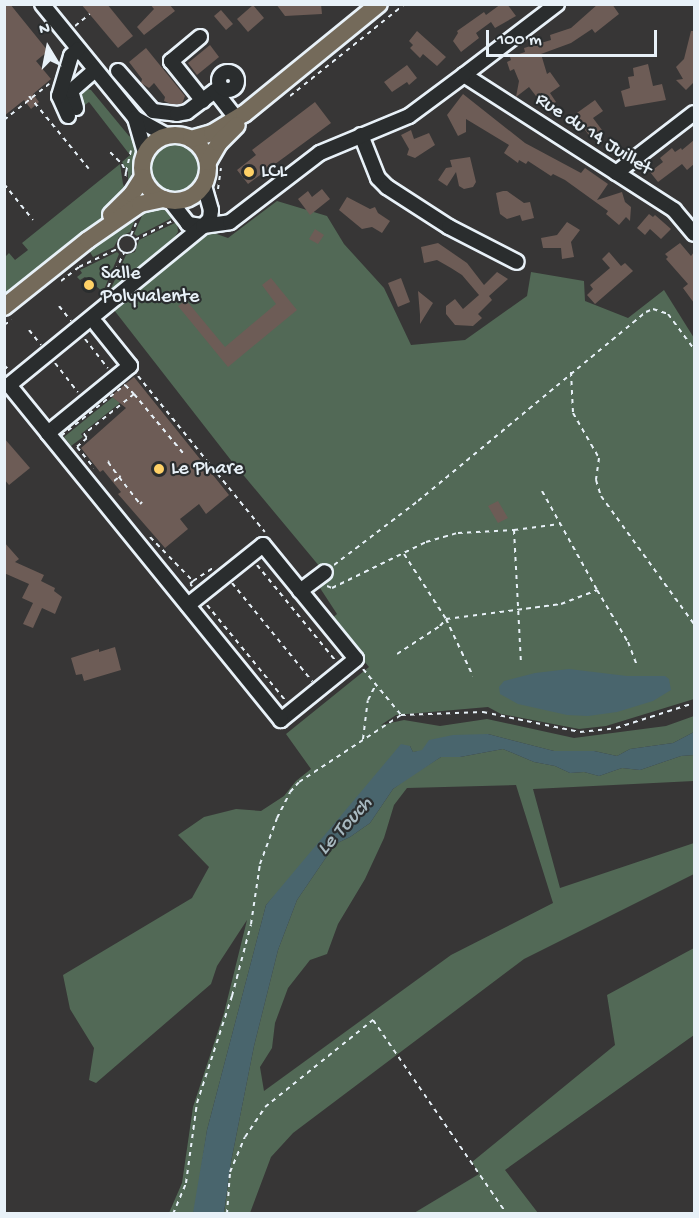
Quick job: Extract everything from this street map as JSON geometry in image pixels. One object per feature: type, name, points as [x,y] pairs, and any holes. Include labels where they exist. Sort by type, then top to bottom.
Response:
[{"type":"main road","points":[[191,139],[213,133],[240,116],[379,4]]},
{"type":"main road","points":[[4,307],[88,240],[141,204],[188,199],[204,185],[240,116]]},
{"type":"main road","points":[[167,201],[150,190],[143,177],[138,151],[167,136],[179,135],[191,139],[215,163]]},
{"type":"main road","points":[[88,240],[132,194],[143,177]]},
{"type":"street","points":[[42,4],[135,118],[167,136]]},
{"type":"street","points":[[167,201],[192,226],[224,224],[321,153],[409,116],[557,4]]},
{"type":"street","points":[[200,37],[171,61],[203,101]]},
{"type":"street","points":[[78,49],[71,56],[59,96],[72,112],[71,91],[95,70]]},
{"type":"street","points":[[118,71],[150,108],[158,112],[182,113],[218,89],[240,116]]},
{"type":"street","name":"Rue du 14 Juillet","points":[[464,75],[674,210],[694,234]]},
{"type":"street","points":[[119,99],[134,89]]},
{"type":"street","points":[[616,173],[694,113]]},
{"type":"street","points":[[135,118],[138,151]]},
{"type":"street","points":[[361,135],[383,184],[449,227],[517,262]]},
{"type":"street","points":[[204,185],[221,219],[236,217]]},
{"type":"street","points":[[188,605],[263,545],[356,659],[281,720],[9,385],[78,330],[178,244],[203,226],[210,219],[214,204]]},
{"type":"street","points":[[178,244],[184,220]]},
{"type":"street","points":[[48,433],[130,366],[97,325]]},
{"type":"street","points":[[300,591],[323,578]]},
{"type":"path","points":[[287,98],[405,4]]},
{"type":"path","points":[[74,27],[90,15]]},
{"type":"path","points":[[4,120],[40,89],[55,80]]},
{"type":"path","points":[[30,98],[88,170]]},
{"type":"path","points":[[125,183],[126,171],[138,151]]},
{"type":"path","points":[[110,152],[117,156],[126,171]]},
{"type":"path","points":[[214,204],[215,163]]},
{"type":"path","points":[[4,184],[33,220]]},
{"type":"path","points":[[124,236],[134,238],[134,250],[124,252],[119,248],[119,241],[124,236]]},
{"type":"path","points":[[79,267],[119,248]]},
{"type":"path","points":[[107,304],[104,296],[124,252]]},
{"type":"path","points":[[59,306],[116,377]]},
{"type":"path","points":[[560,524],[514,530],[458,533],[426,542],[332,588],[323,578],[646,312],[654,309],[669,314],[694,349]]},
{"type":"path","points":[[29,330],[86,402]]},
{"type":"path","points":[[130,366],[267,535],[263,545]]},
{"type":"path","points":[[571,372],[573,413],[598,458],[596,480],[601,496],[694,624]]},
{"type":"path","points":[[134,394],[84,434],[87,438],[72,451],[61,436],[125,385],[134,394],[165,430],[183,453]]},
{"type":"path","points":[[160,433],[165,430]]},
{"type":"path","points":[[172,448],[176,445]]},
{"type":"path","points":[[77,447],[98,473]]},
{"type":"path","points":[[109,460],[108,462],[121,476],[140,504],[142,502]]},
{"type":"path","points":[[114,481],[121,476]]},
{"type":"path","points":[[542,491],[628,642],[637,666]]},
{"type":"path","points":[[514,530],[521,662]]},
{"type":"path","points":[[146,534],[193,581],[190,584],[293,710]]},
{"type":"path","points":[[404,553],[446,619],[473,676]]},
{"type":"path","points":[[249,556],[343,670]]},
{"type":"path","points":[[225,575],[319,690]]},
{"type":"path","points":[[397,654],[440,626],[446,619],[561,604],[597,590]]},
{"type":"path","points":[[365,670],[401,715]]},
{"type":"path","points":[[363,739],[368,700],[376,684]]},
{"type":"path","points":[[172,1214],[186,1183],[197,1103],[232,996],[251,924],[260,864],[277,818],[290,792],[299,782],[401,715],[483,712],[580,732],[616,728],[694,704]]},
{"type":"path","points":[[227,1214],[230,1172],[245,1137],[265,1107],[373,1020],[507,1214]]},
{"type":"green space","points":[[84,88],[91,90],[129,136],[136,140],[134,166],[128,186],[128,172],[122,162],[130,155],[89,102],[82,107],[79,90]]},
{"type":"green space","points":[[176,143],[186,145],[194,151],[200,159],[202,169],[200,179],[194,187],[186,193],[176,195],[166,193],[158,187],[152,179],[150,169],[152,159],[158,151],[166,145]]},
{"type":"green space","points":[[120,164],[127,193],[109,214],[5,301],[5,257],[9,253],[15,260],[28,250],[22,243]]},
{"type":"green space","points":[[277,201],[327,216],[344,244],[384,288],[411,345],[465,340],[527,296],[531,272],[584,281],[585,301],[628,318],[664,290],[694,338],[694,699],[606,726],[579,729],[501,714],[488,707],[396,715],[381,725],[404,720],[440,726],[487,719],[574,738],[666,726],[694,716],[694,732],[673,743],[630,749],[617,756],[594,751],[554,751],[488,734],[422,751],[413,752],[410,746],[266,905],[207,1130],[195,1209],[193,1213],[169,1213],[182,1183],[193,1107],[224,1013],[247,920],[217,966],[211,984],[96,1083],[89,1080],[94,1048],[70,1009],[63,975],[192,898],[209,867],[178,835],[204,817],[236,809],[261,811],[284,796],[296,781],[311,769],[286,734],[369,667],[330,620],[337,614],[320,588],[330,579],[230,459],[114,310],[208,231],[228,238]]},
{"type":"green space","points":[[164,208],[174,217],[137,236],[134,234],[145,209]]},
{"type":"green space","points":[[138,212],[130,232],[119,237],[114,247],[93,257],[90,252],[95,242]]},
{"type":"green space","points":[[177,222],[178,232],[170,244],[108,295],[126,255],[135,252],[139,240]]},
{"type":"green space","points":[[117,252],[119,254],[103,292],[85,277],[80,280],[77,277],[82,273],[80,270]]},
{"type":"green space","points":[[113,397],[120,403],[81,434],[83,437],[71,446],[64,437]]},
{"type":"green space","points":[[503,749],[570,773],[584,772],[599,776],[622,768],[640,770],[681,756],[694,755],[694,781],[533,789],[560,888],[694,843],[694,874],[524,959],[293,1133],[271,1157],[250,1213],[224,1214],[231,1162],[254,1046],[278,950],[297,900],[327,856],[329,847],[350,837],[370,823],[393,789],[441,757],[460,757]],"holes":[[[516,785],[553,903],[451,955],[264,1091],[260,1067],[272,1048],[275,1023],[288,988],[310,960],[327,954],[338,924],[365,879],[384,838],[394,805],[407,788]]]},
{"type":"green space","points":[[694,948],[694,1035],[505,1170],[538,1213],[414,1213],[479,1174],[472,1162],[615,1045],[607,995]]},
{"type":"water","points":[[569,669],[627,676],[665,676],[669,679],[671,690],[653,701],[617,712],[588,716],[567,715],[518,704],[500,694],[499,687],[504,681],[535,673]]},
{"type":"water","name":"Le Touch","points":[[694,732],[694,755],[681,756],[640,770],[622,768],[599,776],[584,772],[570,773],[503,749],[460,757],[441,757],[393,789],[370,823],[350,837],[329,847],[327,856],[297,900],[278,950],[254,1046],[231,1162],[224,1213],[193,1213],[207,1130],[266,905],[401,744],[410,746],[413,752],[422,750],[429,740],[453,735],[488,734],[554,751],[594,751],[617,756],[630,749],[673,743]]},
{"type":"building","points":[[4,4],[10,4],[48,51],[36,61],[51,79],[33,94],[39,102],[31,109],[24,100],[4,116]]},
{"type":"building","points":[[81,4],[107,4],[133,36],[118,48]]},
{"type":"building","points":[[150,4],[169,4],[175,11],[144,35],[137,27],[154,9]]},
{"type":"building","points":[[276,4],[321,4],[322,14],[285,16]]},
{"type":"building","points":[[501,4],[507,4],[516,16],[495,28],[491,22],[476,33],[479,38],[461,52],[453,41],[457,31],[484,12],[486,15]]},
{"type":"building","points":[[598,4],[612,4],[619,14],[595,33],[592,29],[571,43],[541,54],[547,74],[550,72],[560,86],[550,93],[556,102],[546,109],[529,87],[516,97],[519,81],[514,69],[510,71],[507,62],[511,60],[510,57],[525,52],[524,48],[551,40],[550,35],[571,28]]},
{"type":"building","points":[[253,5],[264,18],[248,32],[237,19]]},
{"type":"building","points":[[221,10],[233,24],[226,30],[214,16]]},
{"type":"building","points":[[417,31],[446,57],[437,66],[423,54],[420,58],[410,48],[413,45],[409,41]]},
{"type":"building","points":[[691,31],[694,31],[694,82],[686,90],[676,80],[683,79],[676,67],[684,59]]},
{"type":"building","points":[[210,45],[219,57],[197,75],[188,63]]},
{"type":"building","points":[[146,48],[185,96],[182,104],[171,104],[164,101],[165,97],[154,83],[149,88],[141,83],[142,79],[129,62]]},
{"type":"building","points":[[648,64],[653,86],[662,84],[666,100],[625,107],[621,91],[630,88],[628,77],[634,76],[633,68]]},
{"type":"building","points":[[407,65],[417,78],[409,85],[407,82],[392,92],[384,82]]},
{"type":"building","points":[[463,94],[525,143],[581,173],[585,168],[608,184],[597,200],[622,192],[625,202],[631,207],[630,221],[626,217],[619,225],[606,214],[608,211],[565,180],[553,174],[551,176],[528,161],[526,164],[519,160],[518,163],[504,153],[509,145],[466,119],[466,132],[458,136],[447,115]]},
{"type":"building","points":[[595,100],[603,111],[593,118],[602,130],[591,138],[574,115]]},
{"type":"building","points":[[315,102],[331,123],[248,184],[237,170],[256,155],[252,150]]},
{"type":"building","points":[[411,130],[414,139],[429,133],[435,145],[415,158],[407,155],[409,149],[401,135]]},
{"type":"building","points":[[694,140],[694,164],[687,170],[682,164],[658,182],[650,172],[663,162],[660,158],[672,148],[675,152],[681,148],[682,150]]},
{"type":"building","points":[[470,157],[476,182],[473,187],[464,189],[459,186],[456,172],[447,186],[438,180],[446,168],[452,167],[450,160]]},
{"type":"building","points":[[322,189],[330,199],[310,215],[298,199],[308,191],[312,197]]},
{"type":"building","points":[[507,191],[524,203],[530,202],[534,218],[522,221],[520,215],[507,219],[500,214],[496,193]]},
{"type":"building","points":[[347,197],[370,209],[375,207],[378,213],[390,221],[382,233],[372,227],[362,229],[339,210]]},
{"type":"building","points":[[649,214],[653,217],[655,215],[671,229],[661,239],[650,229],[645,235],[637,228]]},
{"type":"building","points":[[567,222],[580,230],[571,242],[574,257],[562,259],[561,248],[543,248],[541,238],[557,235]]},
{"type":"building","points":[[315,229],[324,235],[318,244],[309,239]]},
{"type":"building","points":[[438,243],[467,263],[484,285],[497,272],[508,279],[489,296],[492,300],[478,314],[482,318],[473,326],[455,325],[446,314],[446,306],[455,299],[463,309],[479,295],[462,275],[451,268],[437,260],[424,263],[421,247]]},
{"type":"building","points":[[680,243],[691,256],[694,252],[694,303],[683,288],[688,284],[666,259],[668,257],[665,254]]},
{"type":"building","points":[[609,252],[621,266],[625,263],[633,271],[595,304],[587,295],[593,289],[590,285],[610,268],[602,259]]},
{"type":"building","points":[[271,278],[297,310],[228,367],[178,306],[186,300],[225,347],[276,304],[262,285]]},
{"type":"building","points":[[401,278],[410,302],[398,307],[388,283]]},
{"type":"building","points":[[418,291],[433,303],[420,324],[420,315]]},
{"type":"building","name":"Le Phare","points":[[134,377],[229,495],[206,514],[199,504],[180,519],[188,529],[165,548],[118,494],[121,492],[103,470],[100,472],[81,448],[126,408],[111,396]]},
{"type":"building","points":[[4,438],[30,468],[9,485],[4,479]]},
{"type":"building","points":[[498,501],[508,518],[498,523],[488,506]]},
{"type":"building","points":[[4,542],[19,559],[15,562],[44,575],[41,581],[55,588],[54,591],[62,597],[55,614],[42,608],[33,628],[23,624],[33,603],[22,598],[29,584],[4,573]]},
{"type":"building","points":[[115,647],[121,670],[84,681],[82,674],[76,675],[71,658],[99,649],[99,652]]},
{"type":"place","name":"LCL","points":[[249,172]]},
{"type":"place","name":"Salle Polyvalente","points":[[89,285]]},
{"type":"place","name":"Le Phare","points":[[159,469]]}]
